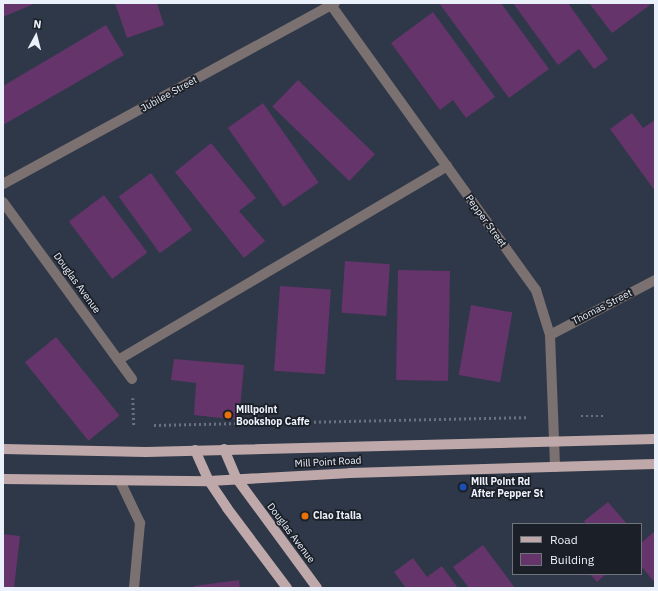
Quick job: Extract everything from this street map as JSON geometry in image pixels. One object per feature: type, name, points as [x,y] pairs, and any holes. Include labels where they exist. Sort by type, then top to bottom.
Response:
[{"type":"main road","name":"Mill Point Road","points":[[3,449],[194,450],[554,440],[655,439]]},
{"type":"main road","name":"Douglas Avenue","points":[[224,449],[237,479],[317,588]]},
{"type":"main road","points":[[194,450],[209,481],[287,588]]},
{"type":"main road","name":"Mill Point Road","points":[[3,479],[209,481],[655,464]]},
{"type":"street","name":"Pepper Street","points":[[333,4],[536,290],[550,335],[555,467]]},
{"type":"street","name":"Jubilee Street","points":[[3,184],[333,4]]},
{"type":"street","points":[[118,360],[447,166]]},
{"type":"street","name":"Douglas Avenue","points":[[3,202],[132,379]]},
{"type":"street","name":"Thomas Street","points":[[550,335],[655,280]]},
{"type":"street","points":[[120,481],[140,523],[134,588]]},
{"type":"path","points":[[132,379],[134,426]]},
{"type":"path","points":[[154,425],[528,416]]},
{"type":"path","points":[[581,416],[603,416]]},
{"type":"building","points":[[3,3],[36,3],[3,17]]},
{"type":"building","points":[[115,3],[157,3],[164,25],[127,38]]},
{"type":"building","points":[[439,3],[501,3],[549,69],[509,98]]},
{"type":"building","points":[[513,3],[568,3],[608,59],[594,69],[579,49],[558,65]]},
{"type":"building","points":[[589,3],[649,3],[650,5],[612,33]]},
{"type":"building","points":[[433,12],[495,97],[466,118],[453,100],[440,110],[391,43]]},
{"type":"building","points":[[106,25],[124,55],[3,125],[3,86]]},
{"type":"building","points":[[298,80],[375,154],[349,181],[272,107]]},
{"type":"building","points":[[263,103],[319,182],[283,207],[228,128]]},
{"type":"building","points":[[632,113],[643,128],[655,120],[655,191],[610,129]]},
{"type":"building","points":[[211,143],[256,198],[239,211],[265,241],[244,258],[175,172]]},
{"type":"building","points":[[151,173],[192,230],[160,253],[119,197]]},
{"type":"building","points":[[104,195],[147,253],[112,279],[69,221]]},
{"type":"building","points":[[345,261],[390,264],[386,316],[341,313]]},
{"type":"building","points":[[398,270],[450,271],[448,381],[396,380]]},
{"type":"building","points":[[280,286],[331,290],[325,374],[274,371]]},
{"type":"building","points":[[471,305],[512,312],[500,382],[459,375]]},
{"type":"building","points":[[56,337],[120,415],[88,441],[25,362]]},
{"type":"building","points":[[174,359],[244,365],[239,420],[194,415],[196,383],[171,380]]},
{"type":"building","points":[[608,502],[626,523],[585,523],[584,521]]},
{"type":"building","points":[[655,531],[655,583],[642,567],[642,542]]},
{"type":"building","points":[[3,534],[20,536],[14,588],[3,588]]},
{"type":"building","points":[[483,545],[515,588],[469,588],[453,567]]},
{"type":"building","points":[[413,558],[427,577],[442,566],[458,588],[406,588],[394,572]]},
{"type":"building","points":[[591,575],[605,575],[597,582]]},
{"type":"building","points":[[239,580],[240,588],[194,588],[194,586]]},
{"type":"place","name":"Millpoint Bookshop Caffe","points":[[228,415]]},
{"type":"place","name":"Mill Point Rd After Pepper St","points":[[463,487]]},
{"type":"place","name":"Ciao Italia","points":[[305,516]]}]
